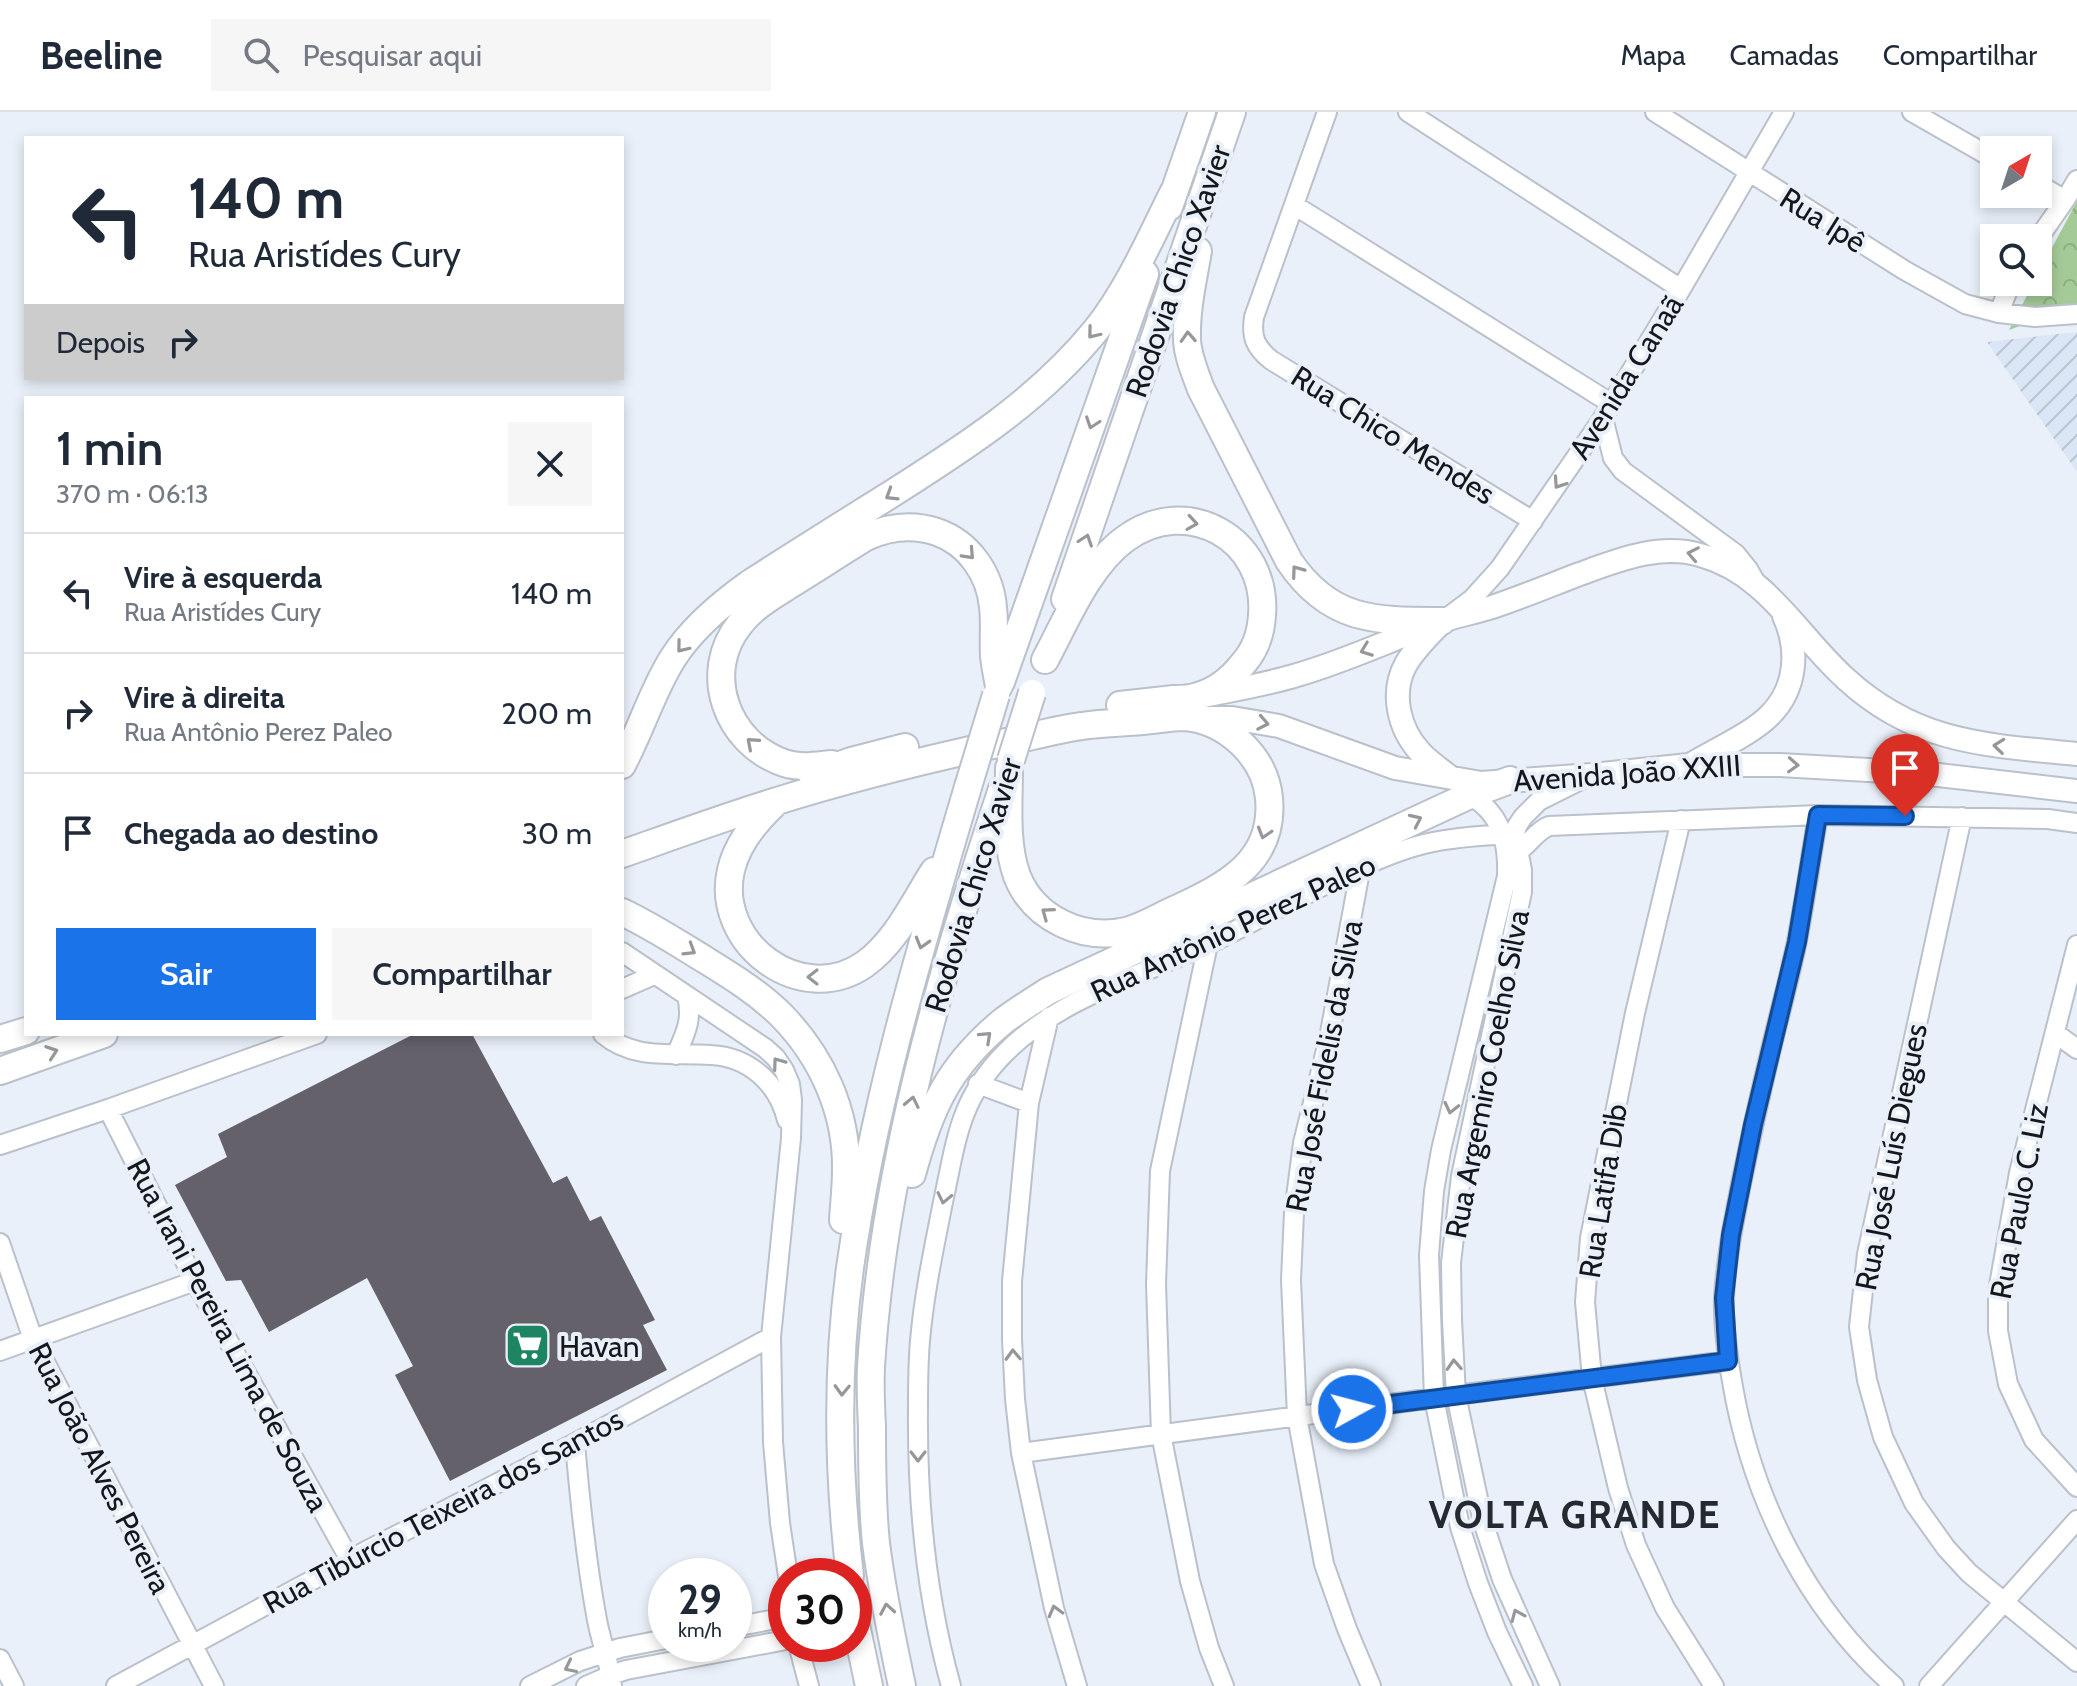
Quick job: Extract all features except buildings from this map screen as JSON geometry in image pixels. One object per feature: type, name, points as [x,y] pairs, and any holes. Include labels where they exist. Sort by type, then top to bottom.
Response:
[{"type":"highway","name":"Rodovia Chico Xavier","points":[[849,1558],[840,1451],[844,1338],[850,1271],[883,1094],[908,992],[998,691],[1202,112]]},
{"type":"highway","name":"Rodovia Chico Xavier","points":[[902,1686],[876,1541],[871,1369],[882,1247],[914,1089],[964,900],[1232,112]]},
{"type":"highway","points":[[1210,176],[1191,289],[1187,342],[1201,389],[1289,561],[1313,590],[1347,610],[1388,621],[1442,621]]},
{"type":"highway","points":[[624,761],[674,656],[721,604],[948,459],[1015,411],[1071,359],[1098,328],[1117,298],[1139,262],[1173,193]]},
{"type":"highway","points":[[998,691],[993,606],[985,575],[974,558],[947,536],[914,527],[881,530],[866,537],[749,613],[728,641],[721,674],[725,706],[732,722],[754,746],[785,763],[800,766],[851,761],[944,738],[1082,718],[1191,707],[1226,682],[1247,660],[1259,637],[1263,597],[1255,568],[1238,545],[1208,525],[1176,520],[1151,526],[1127,537],[1099,565],[1045,660]]},
{"type":"highway","points":[[1010,764],[1010,843],[1013,861],[1018,878],[1035,904],[1062,924],[1078,930],[1096,934],[1129,930],[1230,881],[1255,856],[1268,827],[1269,794],[1255,760],[1234,736],[1209,723],[1191,707]]},
{"type":"highway","points":[[624,853],[777,801],[1082,718]]},
{"type":"highway","points":[[624,841],[851,761]]},
{"type":"highway","points":[[871,1369],[892,1249],[930,1118],[951,1077],[980,1042],[1004,1020],[1048,991],[1461,787],[1510,780]]},
{"type":"highway","points":[[777,801],[753,827],[736,856],[729,890],[731,910],[738,929],[762,958],[800,977],[820,978],[841,974],[863,965],[884,947],[950,846]]},
{"type":"highway","points":[[624,913],[646,923],[750,989],[780,1014],[818,1063],[840,1115],[847,1169],[841,1245],[844,1338]]},
{"type":"highway","points":[[0,1039],[24,1032]]},
{"type":"highway","points":[[0,1071],[98,1036]]},
{"type":"highway","points":[[864,1662],[869,1686]]},
{"type":"main road","points":[[1191,707],[1299,675],[1442,621],[1494,607],[1622,558],[1673,551],[1699,554],[1730,566],[1758,586],[1844,678],[1875,703],[1907,721],[1938,734],[1978,744],[2077,754]]},
{"type":"main road","points":[[1689,765],[1755,728],[1782,701],[1793,671],[1794,651],[1791,632],[1778,604]]},
{"type":"main road","points":[[1442,621],[1406,665],[1398,682],[1397,700],[1402,720],[1421,754],[1461,787]]},
{"type":"main road","points":[[1191,707],[1279,726],[1395,768],[1461,787]]},
{"type":"main road","name":"Avenida João XXIII","points":[[1510,780],[1689,765],[1780,765],[1921,773],[2077,791]]},
{"type":"street","points":[[1327,112],[1294,205],[1607,411],[1606,434],[1613,458],[1623,471],[1736,554],[1758,586]]},
{"type":"street","points":[[1408,112],[1681,289]]},
{"type":"street","name":"Rua Ipê","points":[[1655,112],[1965,304],[1999,313],[2035,317],[2077,314]]},
{"type":"street","name":"Avenida Canaã","points":[[1442,621],[1485,586],[1607,411],[1784,112]]},
{"type":"street","points":[[1912,112],[1980,151]]},
{"type":"street","points":[[2048,224],[2077,180]]},
{"type":"street","points":[[2052,192],[2065,200]]},
{"type":"street","name":"Rua Chico Mendes","points":[[1294,205],[1254,317],[1256,345],[1271,360],[1533,521]]},
{"type":"street","points":[[1999,313],[2006,296]]},
{"type":"street","name":"Rua Argemiro Coelho Silva","points":[[1523,1686],[1497,1632],[1460,1527],[1434,1398],[1429,1255],[1441,1150],[1507,876],[1511,844],[1523,817],[1539,801],[1592,775]]},
{"type":"street","points":[[1461,787],[1489,811],[1511,844],[1549,826],[1681,820],[1818,815],[2048,819],[2077,823]]},
{"type":"street","points":[[1818,815],[1797,942],[1753,1125],[1731,1235],[1724,1298],[1728,1361],[1748,1452],[1784,1543],[1809,1586],[1838,1626],[1873,1668],[1894,1686]]},
{"type":"street","name":"Rua José Luís Diegues","points":[[1962,817],[1867,1254],[1859,1327],[1867,1380],[1883,1437],[1914,1503],[1946,1548],[1969,1573],[2077,1662]]},
{"type":"street","name":"Rua Latifa Dib","points":[[1681,820],[1635,1013],[1590,1238],[1585,1302],[1592,1378],[1618,1488],[1636,1545],[1665,1608],[1714,1686]]},
{"type":"street","name":"Rua Antônio Perez Paleo","points":[[951,1686],[940,1641],[924,1543],[917,1468],[920,1342],[932,1253],[958,1133],[978,1084],[1005,1052],[1049,1017],[1208,944],[1361,866],[1427,843],[1511,844]]},
{"type":"street","name":"Rua Argemiro Coelho Silva","points":[[1511,844],[1522,870],[1522,892],[1456,1210],[1451,1263],[1456,1395],[1483,1522],[1502,1579],[1550,1686]]},
{"type":"street","name":"Rua José Fidelis da Silva","points":[[1361,866],[1329,1038],[1303,1143],[1294,1213],[1291,1280],[1297,1416],[1324,1564],[1371,1686]]},
{"type":"street","points":[[1208,944],[1160,1171],[1156,1284],[1161,1434],[1190,1581],[1209,1648],[1224,1686]]},
{"type":"street","name":"Rua Paulo C. Liz","points":[[2077,945],[2019,1173],[1998,1291],[1998,1331],[2008,1384],[2034,1440],[2077,1487]]},
{"type":"street","points":[[624,953],[765,1048],[776,1058],[790,1084],[791,1138],[771,1337],[773,1442],[785,1558]]},
{"type":"street","points":[[624,988],[654,975]]},
{"type":"street","points":[[676,1055],[686,1036],[690,1008],[687,996]]},
{"type":"street","points":[[1049,1017],[1029,1103],[1012,1281],[1015,1399],[1021,1453],[1054,1608],[1077,1686]]},
{"type":"street","points":[[2055,1033],[2077,1049]]},
{"type":"street","points":[[0,1145],[311,1036]]},
{"type":"street","points":[[609,1037],[638,1052],[721,1056],[735,1059],[759,1072],[784,1108],[791,1138]]},
{"type":"street","points":[[978,1084],[1029,1103]]},
{"type":"street","name":"Rua Irani Pereira Lima de Souza","points":[[108,1109],[195,1281],[350,1560]]},
{"type":"street","name":"Rua João Alves Pereira","points":[[0,1243],[33,1339],[214,1686]]},
{"type":"street","points":[[0,1351],[195,1281]]},
{"type":"street","name":"Rua Tibúrcio Teixeira dos Santos","points":[[116,1686],[771,1337]]},
{"type":"street","points":[[1021,1453],[1728,1361]]},
{"type":"street","points":[[575,1443],[584,1541],[598,1624],[612,1680]]},
{"type":"street","points":[[1929,1686],[2077,1520]]},
{"type":"street","points":[[530,1686],[580,1661],[648,1643]]},
{"type":"street","points":[[586,1686],[768,1644]]},
{"type":"street","points":[[0,1659],[14,1686]]},
{"type":"street","points":[[803,1662],[809,1686]]},
{"type":"shaded area","points":[[2077,332],[2077,472],[1987,342]]},
{"type":"green space","points":[[2077,201],[2077,305],[2009,330],[2027,296],[2052,296],[2052,248]]},
{"type":"place","name":"Havan","points":[[528,1346]]},
{"type":"district","name":"VOLTA GRANDE","points":[[1575,1514]]},
{"type":"route","points":[[1352,1409],[1728,1361],[1724,1298],[1731,1235],[1753,1125],[1797,942],[1818,815],[1905,816]]}]
